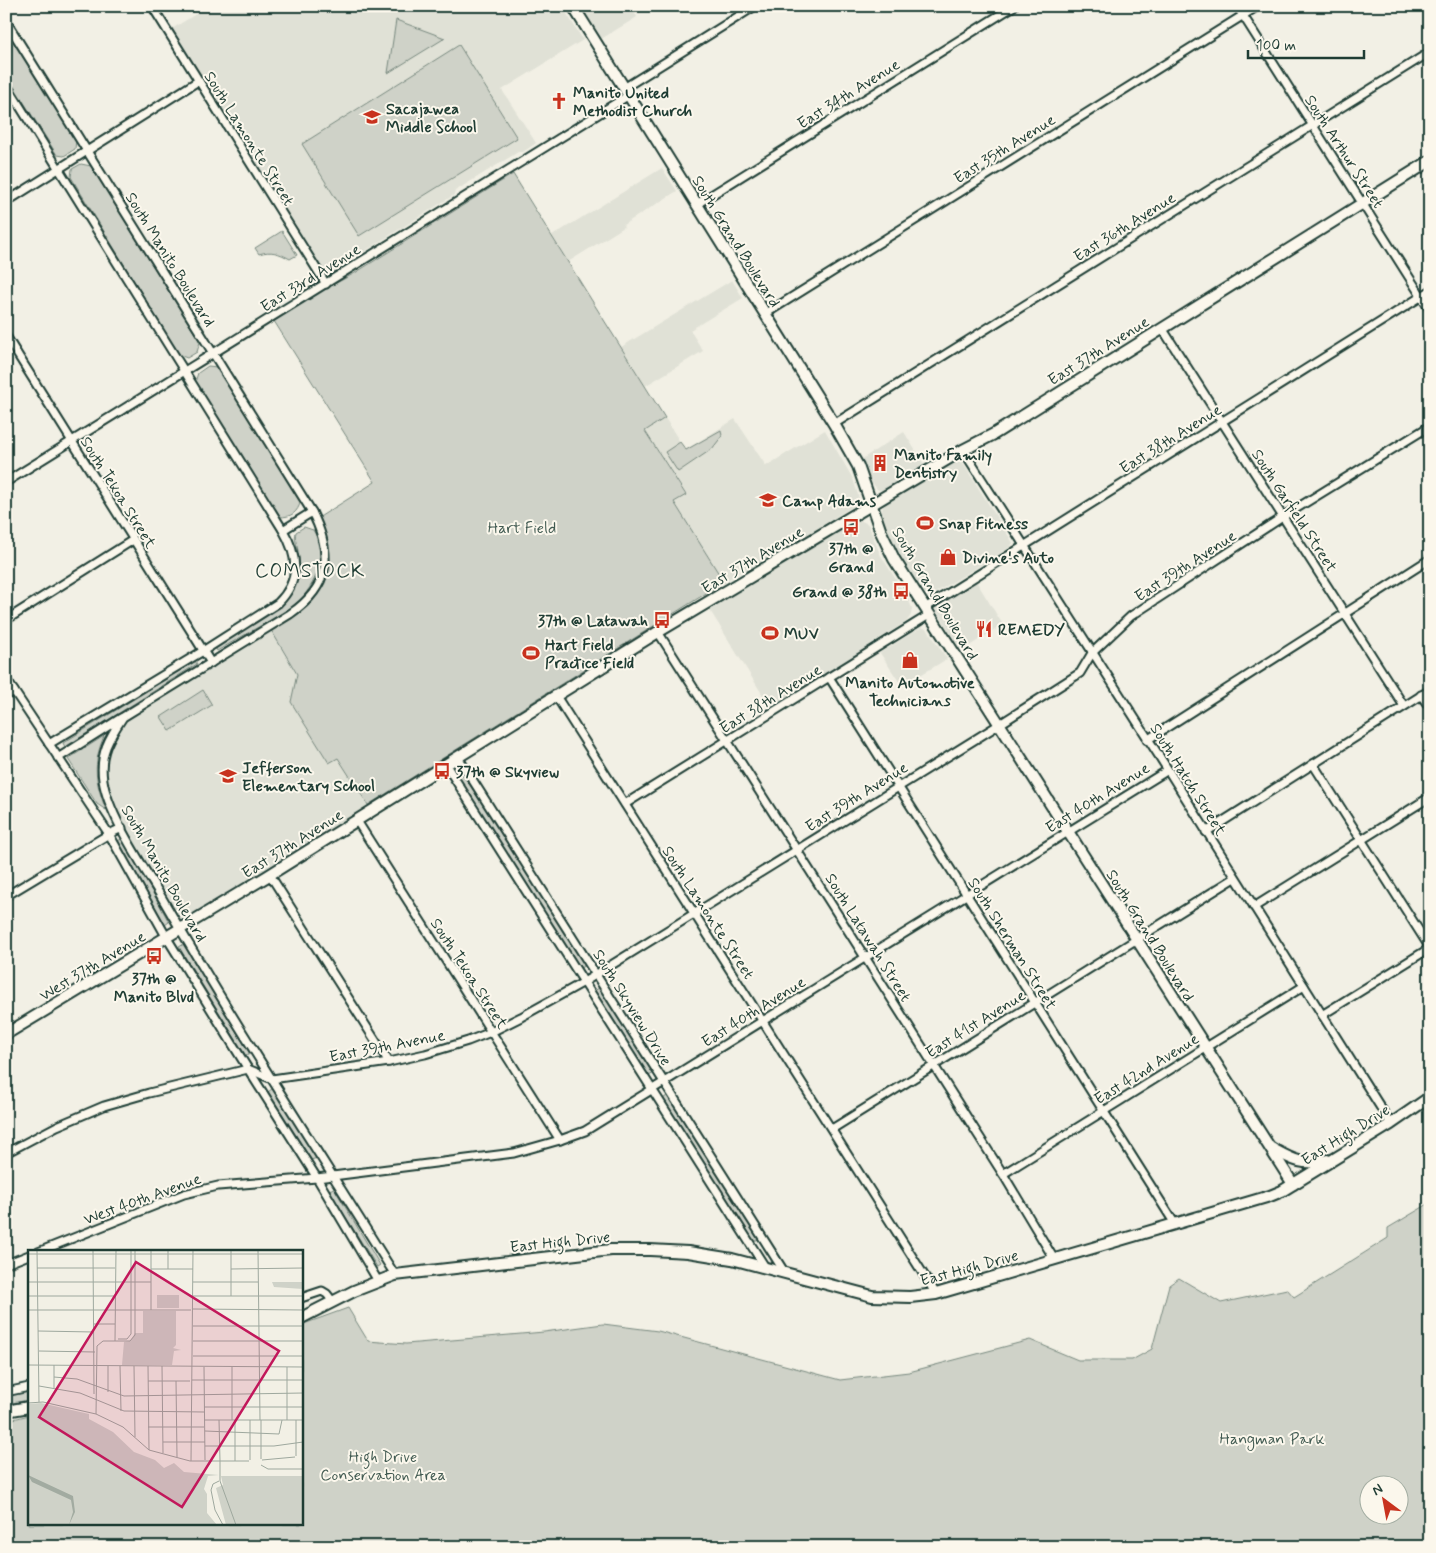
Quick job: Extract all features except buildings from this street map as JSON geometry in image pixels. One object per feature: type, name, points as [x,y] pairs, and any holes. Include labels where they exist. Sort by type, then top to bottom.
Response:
[{"type":"main road","name":"South Grand Boulevard","points":[[573,6],[834,424],[858,466],[881,532],[894,559],[1293,1184]]},
{"type":"main road","name":"East 37th Avenue","points":[[167,938],[658,632],[963,450],[994,434],[1430,161]]},
{"type":"main road","name":"West 37th Avenue","points":[[6,1034],[167,938]]},
{"type":"main road","name":"East High Drive","points":[[302,1318],[378,1281],[395,1275],[611,1250],[688,1252],[732,1259],[765,1266],[872,1296],[910,1297],[936,1294],[1270,1196],[1336,1158],[1429,1099]]},
{"type":"main road","points":[[1269,1148],[1301,1163],[1316,1163],[1336,1158]]},
{"type":"main road","points":[[6,1412],[28,1407]]},
{"type":"street","name":"South Lamonte Street","points":[[152,6],[326,284]]},
{"type":"street","name":"East 33rd Avenue","points":[[6,482],[326,284],[755,6]]},
{"type":"street","name":"East 34th Avenue","points":[[697,204],[1014,6]]},
{"type":"street","name":"South Arthur Street","points":[[1237,6],[1430,310]]},
{"type":"street","name":"East 35th Avenue","points":[[765,314],[1258,6]]},
{"type":"street","name":"South Manito Boulevard","points":[[6,21],[312,512],[321,530],[326,554],[322,576],[314,591],[296,610],[122,717],[107,741],[102,764],[103,781],[107,798],[122,828],[180,930],[395,1275]]},
{"type":"street","name":"East 36th Avenue","points":[[834,424],[1430,52]]},
{"type":"street","points":[[6,202],[198,80]]},
{"type":"street","points":[[6,84],[291,543],[296,564],[291,585],[278,603],[203,651],[49,744]]},
{"type":"street","name":"East 38th Avenue","points":[[624,804],[829,677],[1024,545],[1430,291]]},
{"type":"street","name":"South Garfield Street","points":[[1162,328],[1404,706]]},
{"type":"street","name":"South Tekoa Street","points":[[7,339],[211,663]]},
{"type":"street","name":"East 39th Avenue","points":[[272,1079],[389,1062],[425,1054],[468,1041],[521,1017],[584,982],[1080,673],[1092,653],[1132,616],[1284,516],[1430,426]]},
{"type":"street","name":"South Hatch Street","points":[[963,450],[1168,770],[1391,1124]]},
{"type":"street","points":[[283,530],[312,512]]},
{"type":"street","points":[[6,620],[133,540]]},
{"type":"street","name":"East 40th Avenue","points":[[1147,740],[1430,559]]},
{"type":"street","name":"South Latawah Street","points":[[658,632],[866,957],[1003,1174],[1054,1259]]},
{"type":"street","name":"South Sherman Street","points":[[829,677],[1175,1224]]},
{"type":"street","name":"South Manito Boulevard","points":[[6,679],[108,834],[167,938],[318,1178],[378,1281]]},
{"type":"street","points":[[1206,832],[1430,690]]},
{"type":"street","points":[[6,696],[14,691]]},
{"type":"street","points":[[1421,695],[1430,708]]},
{"type":"street","name":"South Lamonte Street","points":[[556,696],[936,1294]]},
{"type":"street","points":[[58,758],[122,717]]},
{"type":"street","name":"South Skyview Drive","points":[[458,757],[785,1272]]},
{"type":"street","points":[[1313,764],[1430,948],[1322,1015]]},
{"type":"street","name":"South Skyview Drive","points":[[446,765],[765,1266]]},
{"type":"street","name":"East 40th Avenue","points":[[318,1178],[514,1153],[585,1131],[1168,770]]},
{"type":"street","points":[[1254,907],[1430,797]]},
{"type":"street","name":"South Tekoa Street","points":[[357,821],[560,1140]]},
{"type":"street","points":[[6,896],[108,834],[122,828]]},
{"type":"street","points":[[270,875],[389,1062]]},
{"type":"street","name":"East 41st Avenue","points":[[832,1129],[1235,878]]},
{"type":"street","name":"East 42nd Avenue","points":[[1003,1174],[1304,986]]},
{"type":"street","points":[[6,1153],[57,1126],[104,1106],[150,1093],[248,1069],[272,1079]]},
{"type":"street","name":"West 40th Avenue","points":[[43,1250],[184,1194],[218,1186],[318,1178]]},
{"type":"street","points":[[6,1264],[28,1255]]},
{"type":"street","points":[[302,1298],[322,1291],[333,1302]]},
{"type":"street","points":[[6,1392],[28,1387]]},
{"type":"shaded area","name":"Sacajawea Middle School","points":[[209,6],[562,6],[583,40],[502,90],[536,143],[455,191],[454,195],[330,273],[326,273],[322,271],[170,30]]},
{"type":"shaded area","points":[[581,6],[630,6],[637,17],[601,39]]},
{"type":"shaded area","points":[[662,168],[677,191],[568,262],[552,236]]},
{"type":"shaded area","points":[[732,280],[743,298],[690,330],[703,351],[645,386],[621,347]]},
{"type":"shaded area","name":"Camp Adams","points":[[665,418],[685,450],[735,419],[766,466],[825,430],[853,479],[859,498],[858,502],[758,565],[742,571],[724,582],[674,502],[686,494],[645,431]]},
{"type":"shaded area","points":[[904,432],[925,466],[887,490],[878,490],[872,483],[862,459]]},
{"type":"shaded area","points":[[957,460],[962,462],[1013,543],[1010,547],[930,596],[925,594],[897,551],[882,514],[882,509],[886,503]]},
{"type":"shaded area","points":[[860,520],[868,524],[880,554],[908,599],[912,608],[911,615],[907,621],[771,708],[709,609],[855,521]]},
{"type":"shaded area","points":[[976,581],[1003,625],[961,651],[936,610],[938,605]]},
{"type":"shaded area","points":[[922,627],[928,630],[947,659],[902,686],[880,653]]},
{"type":"shaded area","name":"Jefferson Elementary School","points":[[271,630],[297,674],[329,763],[338,757],[368,805],[188,917],[178,917],[174,913],[109,795],[105,769],[107,751],[115,734],[129,718]]},
{"type":"green space","points":[[396,20],[445,38],[388,73]]},
{"type":"green space","points":[[6,29],[76,140],[75,149],[64,156],[57,155],[6,74]]},
{"type":"green space","points":[[459,45],[517,138],[359,236],[302,144]]},
{"type":"green space","points":[[81,164],[91,166],[200,342],[197,352],[187,358],[179,355],[71,177],[72,169]]},
{"type":"green space","name":"Hart Field","points":[[513,174],[665,418],[645,431],[686,495],[674,502],[724,582],[368,805],[338,758],[329,763],[291,702],[297,674],[271,630],[294,616],[308,604],[317,594],[323,582],[328,557],[327,544],[318,518],[375,482],[274,321],[314,295],[355,273]]},
{"type":"green space","points":[[282,231],[297,255],[290,259],[275,253],[259,254],[255,248]]},
{"type":"green space","points":[[208,366],[217,367],[301,501],[298,509],[291,515],[279,517],[195,382],[198,373]]},
{"type":"green space","points":[[721,430],[722,436],[712,449],[678,472],[665,452],[680,442],[686,450]]},
{"type":"green space","points":[[304,527],[313,530],[318,540],[320,551],[317,573],[306,592],[291,608],[217,651],[215,647],[275,610],[288,598],[296,584],[299,569],[295,539],[296,532]]},
{"type":"green space","points":[[195,661],[197,664],[65,747],[63,743]]},
{"type":"green space","points":[[203,690],[212,705],[170,731],[161,717]]},
{"type":"green space","points":[[104,736],[100,746],[96,773],[99,790],[106,810],[97,804],[68,759]]},
{"type":"green space","points":[[462,772],[585,965],[579,969],[457,775]]},
{"type":"green space","points":[[123,838],[169,922],[165,925],[118,841]]},
{"type":"green space","points":[[184,944],[250,1054],[246,1056],[179,947]]},
{"type":"green space","points":[[599,988],[654,1073],[649,1076],[594,991]]},
{"type":"green space","points":[[273,1088],[317,1158],[311,1160],[268,1092]]},
{"type":"green space","points":[[668,1095],[759,1238],[754,1242],[663,1099]]},
{"type":"green space","points":[[334,1188],[380,1265],[377,1267],[329,1190]]},
{"type":"green space","points":[[1430,1203],[1430,1547],[6,1547],[6,1421],[28,1415],[28,1526],[302,1526],[302,1325],[348,1308],[368,1341],[406,1344],[544,1332],[603,1324],[658,1331],[840,1380],[909,1372],[1030,1340],[1078,1360],[1132,1360],[1152,1349],[1169,1285],[1179,1278],[1221,1303],[1287,1289],[1294,1297],[1388,1238],[1388,1228]]},
{"type":"green space","points":[[28,1391],[28,1400],[6,1404],[6,1396]]},
{"type":"place","name":"Manito United Methodist Church","points":[[559,101]]},
{"type":"place","name":"Sacajawea Middle School","points":[[372,117]]},
{"type":"place","name":"Manito Family Dentistry","points":[[880,463]]},
{"type":"place","name":"Camp Adams","points":[[768,500]]},
{"type":"place","name":"Snap Fitness","points":[[925,523]]},
{"type":"place","name":"37th @ Grand","points":[[851,527]]},
{"type":"place","name":"Divine's Auto","points":[[948,557]]},
{"type":"place","name":"Grand @ 38th","points":[[901,591]]},
{"type":"place","name":"37th @ Latawah","points":[[662,620]]},
{"type":"place","name":"REMEDY","points":[[984,629]]},
{"type":"place","name":"MUV","points":[[770,633]]},
{"type":"place","name":"Hart Field Practice Field","points":[[531,653]]},
{"type":"place","name":"Manito Automotive Technicians","points":[[910,660]]},
{"type":"place","name":"37th @ Skyview","points":[[442,771]]},
{"type":"place","name":"Jefferson Elementary School","points":[[228,776]]},
{"type":"place","name":"37th @ Manito Blvd","points":[[154,956]]},
{"type":"district","name":"COMSTOCK","points":[[310,570]]},
{"type":"park label","name":"Hangman Park","points":[[1272,1438]]},
{"type":"park label","name":"High Drive Conservation Area","points":[[383,1465]]}]
